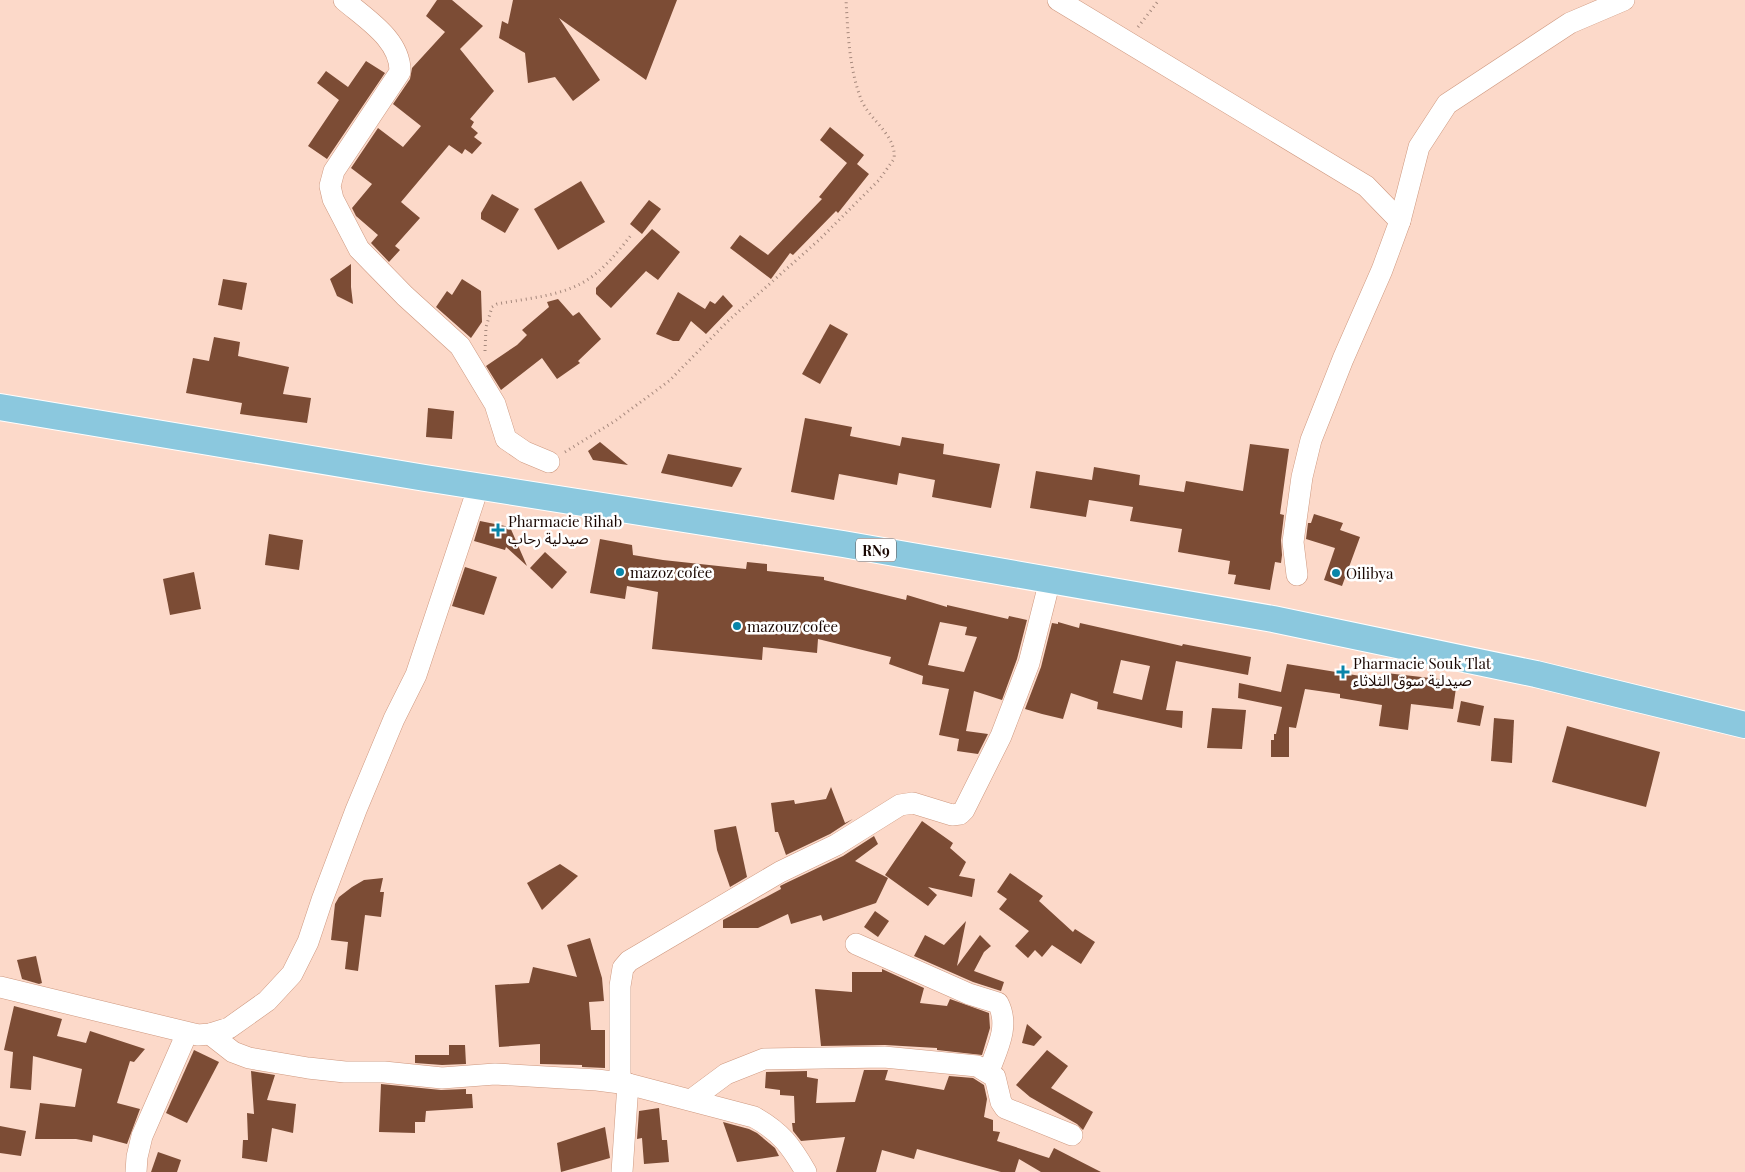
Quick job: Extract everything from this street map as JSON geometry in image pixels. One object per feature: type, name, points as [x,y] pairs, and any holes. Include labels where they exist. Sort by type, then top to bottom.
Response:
[{"type":"main road","name":"RN9","points":[[0,407],[1050,580],[1363,636],[1536,674],[1745,725]]},
{"type":"street","points":[[344,0],[387,38],[400,58],[400,72],[334,171],[330,186],[333,199],[359,249],[405,296],[460,346],[495,404],[506,439],[525,452],[548,462]]},
{"type":"street","points":[[1058,0],[1366,186],[1400,221]]},
{"type":"street","points":[[1297,575],[1293,542],[1302,477],[1311,440],[1343,359],[1382,270],[1400,221],[1419,147],[1446,104],[1570,23],[1624,0]]},
{"type":"street","points":[[0,988],[187,1033],[210,1034],[229,1028],[267,1001],[292,974],[308,942],[343,842],[394,719],[419,667],[479,485]]},
{"type":"street","points":[[622,1172],[624,1083],[620,986],[623,968],[629,961],[780,872],[836,845],[900,805],[913,803],[952,815],[960,814],[964,810],[1001,736],[1029,663],[1050,580]]},
{"type":"street","points":[[856,944],[969,994],[998,1003],[1004,1019],[1002,1035],[989,1071]]},
{"type":"street","points":[[136,1172],[142,1136],[187,1033]]},
{"type":"street","points":[[210,1034],[233,1052],[249,1058],[308,1068],[345,1072],[384,1072],[442,1078],[495,1074],[624,1083],[754,1117],[773,1127],[789,1144],[806,1172]]},
{"type":"street","points":[[691,1100],[726,1074],[764,1059],[884,1057],[977,1066],[989,1071],[995,1077],[1001,1102],[1006,1108],[1072,1135]]},
{"type":"path","points":[[548,462],[615,421],[669,381],[729,320],[819,240],[879,180],[894,159],[892,143],[861,101],[850,53],[846,0]]},
{"type":"path","points":[[1126,41],[1159,0]]},
{"type":"path","points":[[472,366],[485,354],[486,326],[492,307],[497,304],[577,286],[614,257],[632,234]]},
{"type":"building","points":[[437,0],[452,0],[483,26],[460,49],[494,91],[470,119],[474,122],[471,127],[478,133],[474,137],[482,143],[472,154],[465,149],[462,154],[449,145],[401,202],[420,218],[395,246],[400,250],[389,262],[371,243],[378,235],[356,216],[352,208],[372,184],[351,168],[378,128],[403,147],[421,126],[393,104],[410,79],[412,68],[445,32],[426,16]]},
{"type":"building","points":[[513,0],[677,0],[646,80],[559,18],[600,80],[573,101],[555,77],[528,83],[525,53],[499,38],[502,21],[508,24]]},
{"type":"building","points":[[366,61],[385,73],[327,159],[308,146],[339,100],[317,83],[326,71],[348,87]]},
{"type":"building","points":[[830,127],[864,155],[857,164],[869,174],[838,213],[836,211],[793,255],[790,253],[771,279],[730,248],[740,235],[768,255],[822,199],[819,197],[847,163],[820,140]]},
{"type":"building","points":[[581,181],[605,222],[558,250],[534,209]]},
{"type":"building","points":[[492,194],[519,209],[505,233],[481,219],[481,213]]},
{"type":"building","points":[[649,200],[661,209],[642,234],[630,224]]},
{"type":"building","points":[[652,229],[680,252],[658,280],[646,271],[611,308],[596,294],[596,288]]},
{"type":"building","points":[[351,264],[353,304],[337,296],[330,279]]},
{"type":"building","points":[[223,279],[247,283],[242,310],[218,305]]},
{"type":"building","points":[[462,279],[481,291],[482,322],[471,338],[436,307],[447,291],[452,295]]},
{"type":"building","points":[[678,292],[705,309],[710,301],[715,304],[723,295],[733,306],[706,334],[691,321],[679,341],[673,341],[656,334]]},
{"type":"building","points":[[558,299],[573,316],[579,312],[601,339],[578,361],[580,363],[557,379],[542,358],[501,390],[486,366],[517,345],[527,335],[522,330],[549,307],[547,302]]},
{"type":"building","points":[[830,324],[848,334],[820,384],[802,374]]},
{"type":"building","points":[[214,337],[240,342],[238,356],[289,367],[283,394],[311,398],[307,423],[240,414],[242,403],[186,393],[193,358],[209,361]]},
{"type":"building","points":[[428,408],[454,411],[452,439],[426,437]]},
{"type":"building","points":[[805,418],[852,427],[850,436],[900,446],[902,437],[944,444],[943,454],[1000,464],[991,508],[932,497],[935,480],[899,473],[897,485],[839,474],[834,500],[791,492]]},
{"type":"building","points":[[600,442],[628,465],[593,460],[588,451]]},
{"type":"building","points":[[1250,444],[1289,449],[1280,514],[1284,515],[1281,563],[1275,562],[1270,590],[1234,584],[1236,575],[1228,574],[1230,561],[1178,552],[1182,529],[1130,521],[1133,507],[1089,500],[1086,517],[1030,508],[1036,471],[1092,480],[1094,467],[1140,475],[1139,485],[1184,492],[1186,481],[1243,491]]},
{"type":"building","points":[[668,454],[742,468],[732,487],[661,473]]},
{"type":"building","points":[[1314,514],[1343,523],[1340,530],[1360,537],[1342,586],[1324,580],[1335,548],[1306,539],[1308,523],[1311,523]]},
{"type":"building","points":[[480,521],[510,527],[527,566],[506,547],[505,550],[474,541]]},
{"type":"building","points":[[269,534],[303,540],[299,570],[265,565]]},
{"type":"building","points":[[600,539],[632,545],[633,555],[746,569],[747,562],[767,564],[767,571],[824,577],[824,580],[906,600],[907,595],[947,607],[947,605],[1008,619],[1009,616],[1027,620],[1017,659],[1002,700],[974,691],[966,731],[988,734],[978,754],[957,751],[959,739],[939,735],[949,689],[922,684],[923,676],[889,664],[891,657],[818,639],[817,653],[763,647],[762,660],[652,649],[658,592],[627,586],[625,599],[590,593]],"holes":[[[940,622],[967,627],[965,635],[977,637],[964,672],[928,665]]]},
{"type":"building","points":[[545,552],[567,572],[552,589],[530,568]]},
{"type":"building","points":[[465,567],[497,577],[484,615],[452,606]]},
{"type":"building","points":[[194,572],[201,609],[170,615],[163,579]]},
{"type":"building","points":[[1058,622],[1079,628],[1080,623],[1182,646],[1183,644],[1251,657],[1248,675],[1176,661],[1166,710],[1183,711],[1182,728],[1097,709],[1098,702],[1071,693],[1063,719],[1025,709],[1041,667],[1052,623],[1058,624]],"holes":[[[1121,660],[1150,666],[1142,700],[1113,693]]]},
{"type":"building","points":[[1287,664],[1385,680],[1386,673],[1457,681],[1453,709],[1411,704],[1408,730],[1379,726],[1382,705],[1340,698],[1340,694],[1305,689],[1296,728],[1289,727],[1289,757],[1271,757],[1271,740],[1274,740],[1274,734],[1276,734],[1282,707],[1238,698],[1239,683],[1281,692]]},
{"type":"building","points":[[1461,701],[1484,706],[1480,726],[1457,722]]},
{"type":"building","points":[[1212,708],[1246,710],[1242,749],[1207,748]]},
{"type":"building","points":[[1494,718],[1514,720],[1512,763],[1491,761]]},
{"type":"building","points":[[1567,726],[1660,752],[1646,807],[1552,782]]},
{"type":"building","points":[[831,787],[845,823],[853,819],[830,834],[786,855],[778,832],[775,832],[771,803],[794,800],[795,804],[826,799]]},
{"type":"building","points":[[922,821],[953,843],[950,848],[966,862],[959,876],[975,879],[972,897],[928,887],[937,895],[928,906],[885,875]]},
{"type":"building","points":[[736,826],[747,877],[730,887],[717,850],[714,830]]},
{"type":"building","points":[[874,836],[878,844],[855,861],[888,878],[876,903],[823,921],[821,915],[791,924],[788,914],[758,928],[723,928],[723,920],[781,889],[780,886],[843,856]]},
{"type":"building","points":[[560,864],[578,876],[542,910],[527,883]]},
{"type":"building","points":[[1010,873],[1043,896],[1039,901],[1073,932],[1075,929],[1095,942],[1081,964],[1052,945],[1042,957],[1035,950],[1028,958],[1015,946],[1029,931],[999,909],[1007,899],[997,892]]},
{"type":"building","points":[[383,878],[380,892],[384,892],[381,917],[365,915],[358,971],[345,969],[348,942],[331,940],[335,904],[339,897],[364,880]]},
{"type":"building","points":[[875,911],[889,921],[878,937],[864,927]]},
{"type":"building","points":[[966,921],[957,966],[980,935],[991,946],[984,952],[974,971],[1004,982],[1001,991],[973,982],[914,956],[925,935],[944,945]]},
{"type":"building","points":[[590,938],[602,978],[604,1001],[589,1002],[591,1030],[605,1030],[605,1068],[582,1067],[582,1065],[540,1064],[540,1044],[499,1047],[495,985],[529,983],[533,967],[577,977],[567,945]]},
{"type":"building","points":[[36,956],[42,983],[39,984],[22,979],[17,960]]},
{"type":"building","points":[[882,969],[924,988],[920,1003],[947,1006],[950,999],[989,1013],[990,1028],[982,1055],[937,1050],[937,1048],[885,1045],[821,1046],[815,989],[852,992],[852,972],[882,972]]},
{"type":"building","points":[[14,1006],[62,1019],[57,1036],[86,1043],[90,1031],[145,1049],[134,1062],[130,1061],[117,1103],[140,1109],[127,1144],[93,1135],[92,1142],[76,1139],[35,1139],[40,1103],[75,1107],[82,1069],[33,1056],[31,1090],[10,1088],[13,1052],[4,1050]]},
{"type":"building","points":[[1027,1024],[1042,1037],[1034,1046],[1022,1043]]},
{"type":"building","points":[[449,1045],[465,1045],[466,1064],[415,1063],[415,1055],[449,1055]]},
{"type":"building","points":[[194,1050],[219,1062],[187,1123],[166,1113]]},
{"type":"building","points":[[1047,1050],[1068,1066],[1051,1088],[1093,1112],[1083,1130],[1077,1124],[1030,1097],[1016,1085]]},
{"type":"building","points":[[864,1070],[888,1070],[885,1080],[944,1090],[949,1076],[973,1078],[984,1085],[987,1099],[984,1117],[993,1120],[993,1131],[1000,1132],[997,1141],[1049,1158],[1054,1148],[1101,1172],[1041,1172],[1019,1159],[1015,1172],[1001,1172],[917,1149],[914,1159],[882,1150],[876,1172],[836,1172],[845,1137],[801,1141],[793,1131],[792,1123],[795,1123],[794,1096],[780,1095],[780,1090],[765,1088],[766,1072],[807,1071],[807,1077],[818,1079],[816,1103],[855,1102]]},
{"type":"building","points":[[251,1071],[275,1075],[267,1100],[296,1104],[293,1133],[272,1128],[267,1162],[242,1158],[243,1140],[248,1140],[247,1113],[254,1114]]},
{"type":"building","points":[[381,1084],[441,1090],[466,1089],[466,1094],[472,1094],[473,1108],[426,1111],[425,1122],[415,1122],[415,1133],[379,1132]]},
{"type":"building","points":[[659,1108],[662,1140],[667,1140],[669,1162],[644,1164],[642,1138],[637,1139],[639,1111]]},
{"type":"building","points":[[723,1122],[757,1133],[775,1148],[779,1156],[737,1162]]},
{"type":"building","points":[[0,1126],[26,1131],[21,1156],[0,1153]]},
{"type":"building","points":[[605,1127],[610,1158],[561,1172],[557,1143]]},
{"type":"building","points":[[158,1152],[181,1160],[177,1172],[151,1172]]},
{"type":"place","name":"Pharmacie Rihab صيدلية رحاب","points":[[498,530]]},
{"type":"place","name":"mazoz cofee","points":[[620,572]]},
{"type":"place","name":"Oilibya","points":[[1336,573]]},
{"type":"place","name":"mazouz cofee","points":[[737,626]]},
{"type":"place","name":"Pharmacie Souk Tlat صيدلية سوق الثلاثاء","points":[[1343,672]]}]
